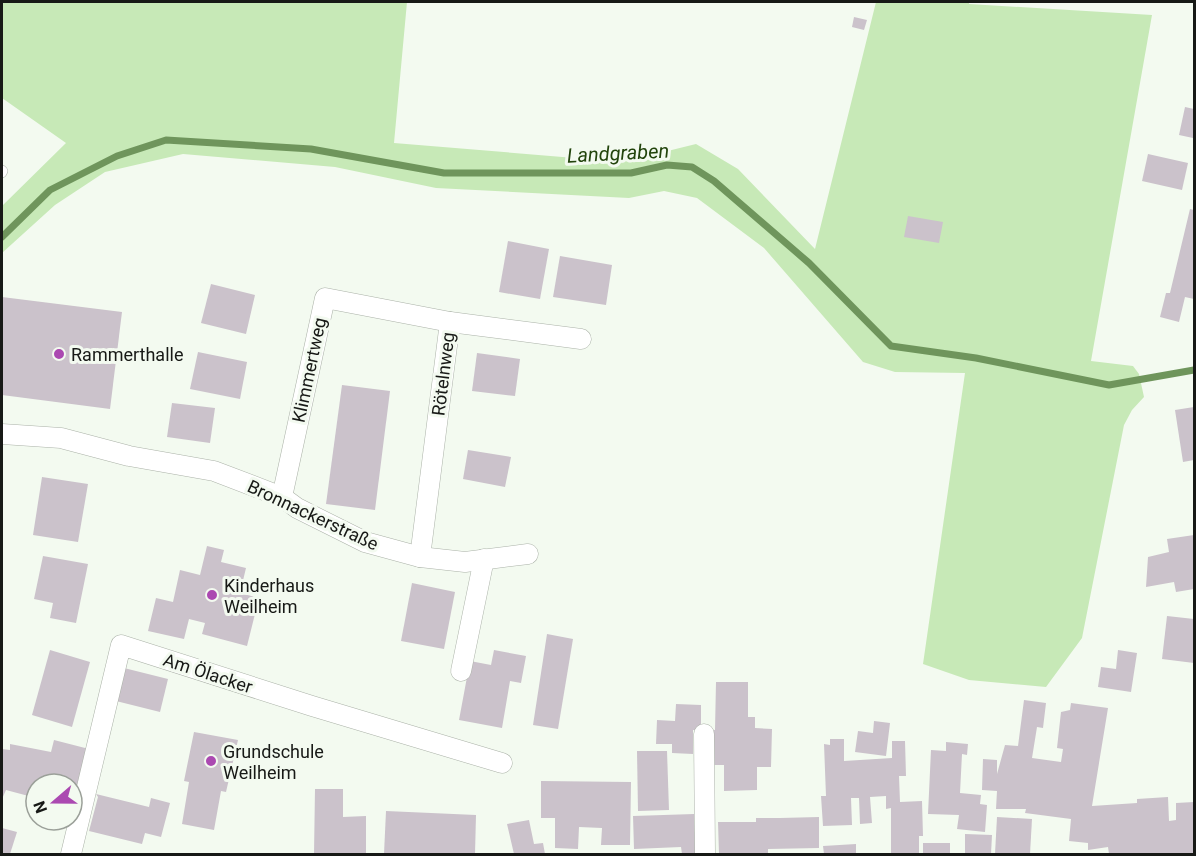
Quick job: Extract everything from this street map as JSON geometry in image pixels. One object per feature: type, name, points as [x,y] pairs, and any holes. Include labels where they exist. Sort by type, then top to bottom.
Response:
[{"type":"street","name":"Klimmertweg","points":[[282,497],[325,298],[450,322]]},
{"type":"street","name":"Rötelnweg","points":[[420,557],[450,322],[581,339]]},
{"type":"street","name":"Bronnackerstraße","points":[[2,434],[62,438],[129,456],[214,471],[282,497],[297,508],[365,542],[420,557],[465,562],[528,554]]},
{"type":"street","points":[[461,671],[484,559]]},
{"type":"street","name":"Am Ölacker","points":[[71,855],[121,645],[323,710],[502,763]]},
{"type":"street","points":[[704,734],[705,855]]},
{"type":"green space","points":[[2,2],[407,2],[394,143],[623,162],[696,144],[738,169],[815,249],[876,2],[969,2],[969,4],[1152,15],[1091,361],[1133,366],[1139,374],[1144,397],[1132,410],[1124,425],[1082,638],[1046,687],[969,680],[923,664],[965,373],[895,372],[863,362],[764,248],[697,198],[664,191],[629,198],[436,188],[335,167],[183,154],[105,172],[55,205],[2,253],[2,206],[66,143],[2,98]]},
{"type":"building","points":[[854,17],[867,20],[864,30],[852,27]]},
{"type":"building","points":[[1185,107],[1194,109],[1193,138],[1179,135]]},
{"type":"building","points":[[1148,154],[1188,163],[1182,190],[1142,181]]},
{"type":"building","points":[[1190,209],[1194,210],[1194,299],[1185,297],[1179,322],[1160,317],[1166,293],[1170,293]]},
{"type":"building","points":[[908,216],[943,222],[939,243],[904,237]]},
{"type":"building","points":[[508,241],[549,249],[540,299],[499,292]]},
{"type":"building","points":[[560,256],[612,265],[606,305],[553,297]]},
{"type":"building","points":[[211,284],[255,295],[246,334],[201,323]]},
{"type":"building","name":"Rammerthalle","points":[[2,297],[122,312],[110,409],[2,395]]},
{"type":"building","points":[[198,352],[247,362],[240,399],[190,389]]},
{"type":"building","points":[[477,353],[520,359],[515,396],[472,391]]},
{"type":"building","points":[[342,385],[390,391],[375,510],[326,504]]},
{"type":"building","points":[[172,403],[215,408],[210,443],[167,437]]},
{"type":"building","points":[[1194,407],[1194,460],[1183,462],[1175,410]]},
{"type":"building","points":[[468,450],[511,457],[505,487],[463,479]]},
{"type":"building","points":[[42,477],[88,484],[78,542],[33,535]]},
{"type":"building","points":[[1194,535],[1194,589],[1176,592],[1174,582],[1146,587],[1148,557],[1169,552],[1167,539]]},
{"type":"building","name":"Kinderhaus Weilheim","points":[[207,546],[224,550],[221,562],[246,568],[240,593],[259,598],[247,646],[202,634],[205,623],[189,619],[184,639],[148,631],[156,598],[173,602],[180,570],[200,575]]},
{"type":"building","points":[[43,556],[88,564],[76,623],[50,618],[53,603],[34,599]]},
{"type":"building","points":[[412,583],[455,592],[444,649],[401,641]]},
{"type":"building","points":[[1167,616],[1194,619],[1194,663],[1162,659]]},
{"type":"building","points":[[547,634],[573,639],[558,729],[533,725]]},
{"type":"building","points":[[50,650],[90,662],[72,727],[32,715]]},
{"type":"building","points":[[494,650],[526,656],[521,683],[510,681],[502,728],[459,720],[470,661],[491,665]]},
{"type":"building","points":[[1118,650],[1137,653],[1131,692],[1098,687],[1101,667],[1116,669]]},
{"type":"building","points":[[124,668],[168,679],[160,712],[116,701]]},
{"type":"building","points":[[716,682],[748,682],[748,717],[755,717],[755,728],[772,729],[771,767],[757,767],[757,790],[724,791],[724,765],[712,765],[711,730],[715,730]]},
{"type":"building","points":[[1024,700],[1046,703],[1043,728],[1037,727],[1032,758],[1061,762],[1063,749],[1057,748],[1061,712],[1070,710],[1071,703],[1108,708],[1092,806],[1137,803],[1137,799],[1168,797],[1169,821],[1176,820],[1176,803],[1194,802],[1194,854],[1109,854],[1108,847],[1088,850],[1088,843],[1069,841],[1071,819],[1025,813],[1026,809],[996,809],[997,791],[982,790],[983,759],[997,760],[997,774],[1005,745],[1018,746]]},
{"type":"building","points":[[676,704],[701,705],[701,730],[693,730],[693,754],[672,753],[672,744],[656,744],[657,720],[675,721]]},
{"type":"building","points":[[874,721],[890,723],[886,756],[855,752],[858,731],[873,733]]},
{"type":"building","name":"Grundschule Weilheim","points":[[194,732],[238,740],[226,792],[221,791],[214,830],[182,824],[189,782],[184,781]]},
{"type":"building","points":[[830,739],[844,739],[844,761],[892,758],[892,741],[905,741],[906,776],[899,776],[900,802],[922,801],[923,836],[919,836],[919,854],[891,854],[891,808],[886,809],[886,796],[870,797],[872,823],[860,824],[859,798],[851,798],[852,825],[823,826],[821,796],[826,796],[824,744],[830,745]]},
{"type":"building","points":[[54,740],[89,749],[83,772],[24,772],[24,795],[6,790],[2,799],[2,749],[10,750],[10,744],[51,752]]},
{"type":"building","points":[[946,742],[968,744],[967,755],[962,754],[960,793],[981,795],[980,804],[987,805],[985,832],[957,829],[959,815],[928,814],[931,750],[946,751]]},
{"type":"building","points":[[637,751],[667,751],[669,810],[638,811]]},
{"type":"building","points":[[541,781],[631,782],[630,845],[601,845],[602,828],[579,827],[578,849],[555,848],[555,818],[541,818]]},
{"type":"building","points":[[315,789],[343,789],[343,817],[366,816],[366,854],[314,854]]},
{"type":"building","points":[[96,794],[149,807],[151,798],[170,803],[161,837],[145,833],[142,844],[89,831],[98,797]]},
{"type":"building","points":[[386,811],[476,815],[475,854],[384,854]]},
{"type":"building","points":[[694,814],[696,854],[682,854],[681,847],[634,849],[633,816]]},
{"type":"building","points":[[819,817],[819,848],[768,849],[768,854],[719,854],[718,822],[756,822],[756,818]]},
{"type":"building","points":[[997,817],[1032,819],[1030,854],[995,854]]},
{"type":"building","points":[[529,820],[534,844],[543,843],[545,854],[514,854],[507,824]]},
{"type":"building","points":[[2,828],[17,832],[10,854],[2,854]]},
{"type":"building","points":[[965,834],[992,835],[991,854],[965,854]]},
{"type":"building","points":[[923,843],[950,843],[950,854],[923,854]]},
{"type":"building","points":[[856,844],[856,854],[824,854],[823,846]]},
{"type":"waterway","name":"Landgraben","points":[[2,237],[50,190],[117,156],[166,140],[311,149],[444,173],[631,173],[667,165],[692,167],[714,181],[809,263],[891,346],[976,358],[1109,385],[1194,370]]},
{"type":"place","name":"Rammerthalle","points":[[59,354]]},
{"type":"place","name":"Kinderhaus Weilheim","points":[[212,595]]},
{"type":"place","name":"Grundschule Weilheim","points":[[211,761]]}]
